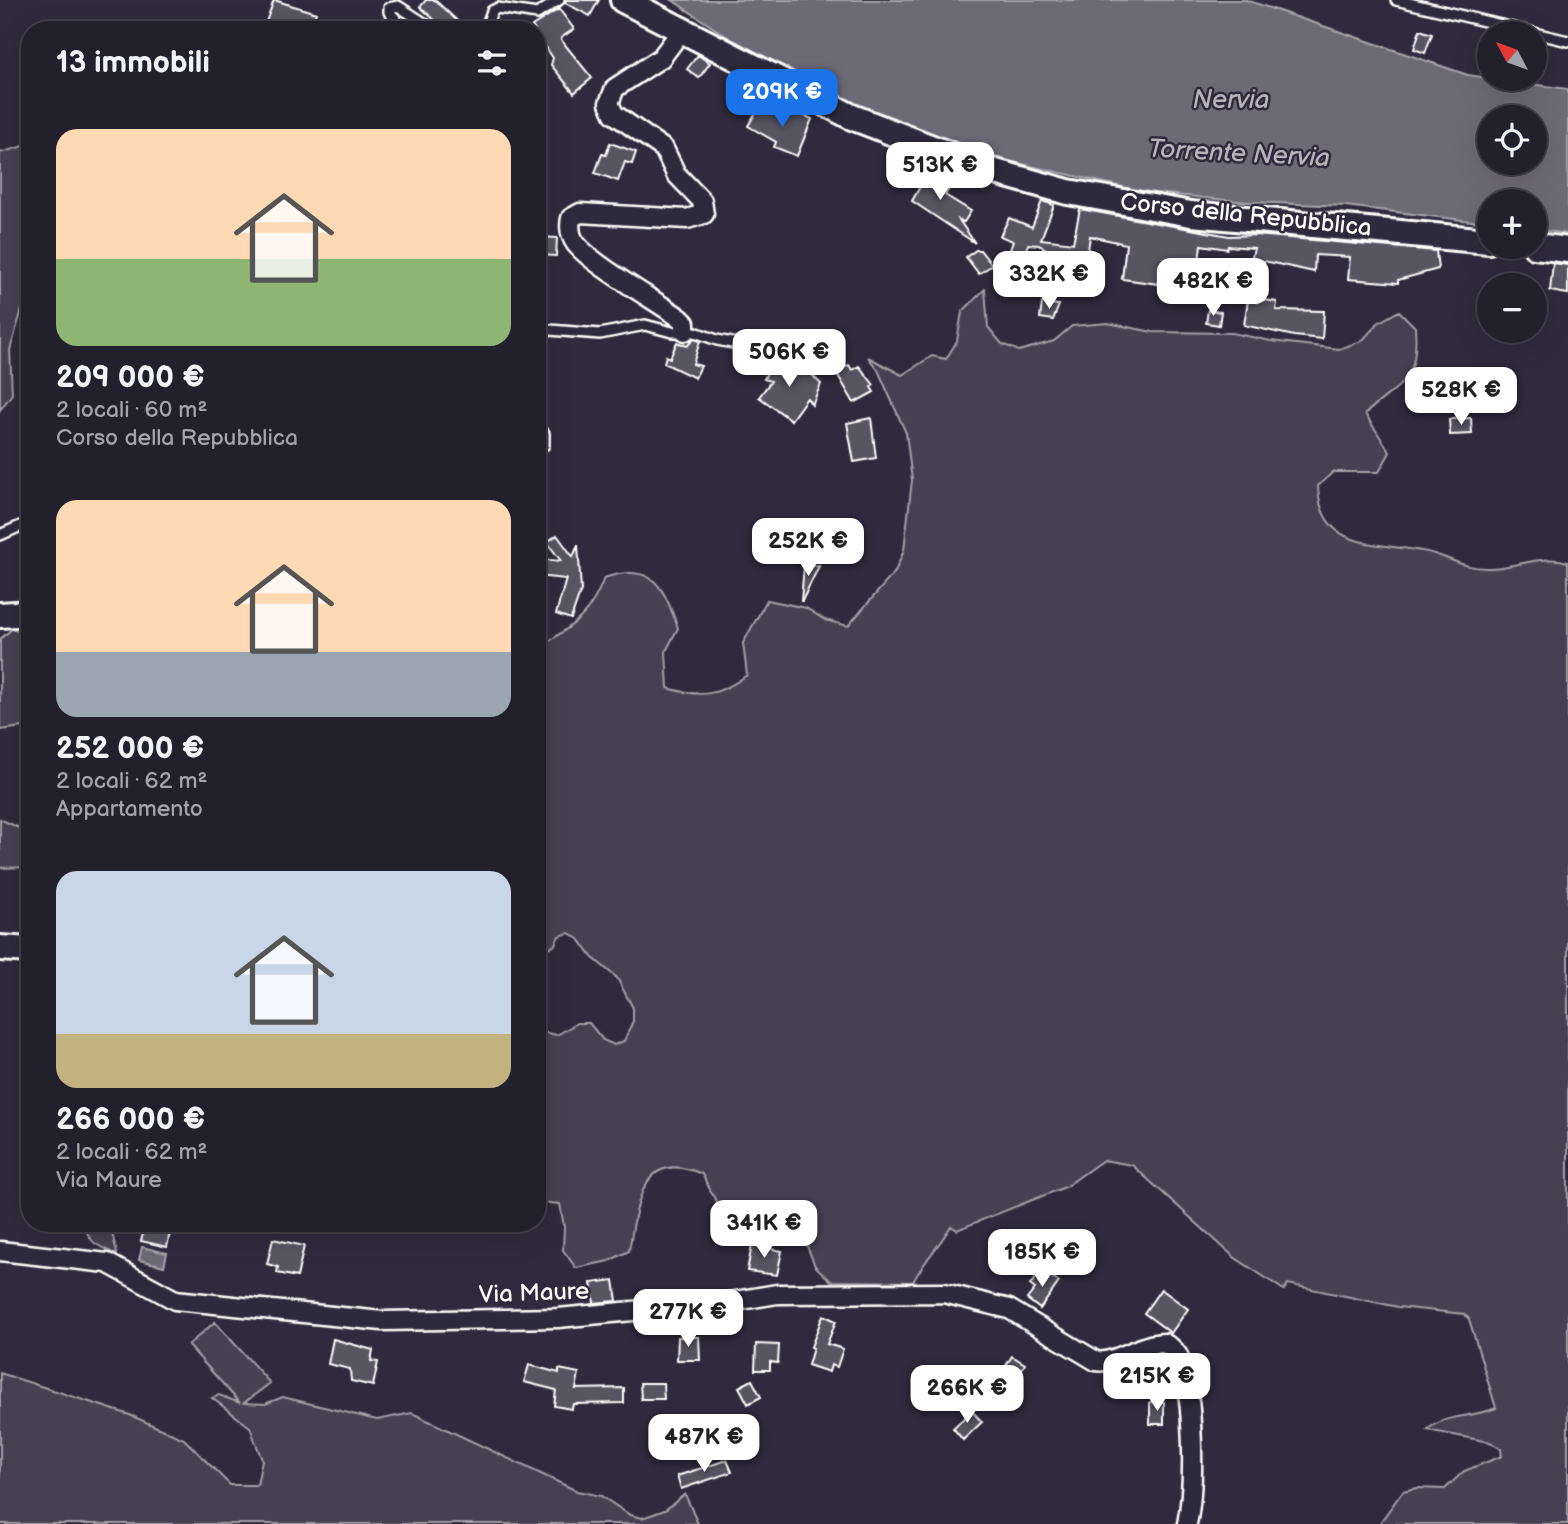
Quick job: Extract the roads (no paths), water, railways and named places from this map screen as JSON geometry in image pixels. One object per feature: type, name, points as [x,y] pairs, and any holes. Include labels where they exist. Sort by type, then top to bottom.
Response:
[{"type":"main road","name":"Corso della Repubblica","points":[[623,0],[852,117],[992,171],[1068,192],[1191,214],[1477,240]]},
{"type":"main road","points":[[1547,247],[1568,250]]},
{"type":"main road","points":[[0,615],[21,614]]},
{"type":"main road","points":[[0,948],[21,949]]},
{"type":"street","points":[[682,30],[661,58],[615,88],[609,103],[614,114],[664,149],[676,174],[702,201],[705,214],[687,219],[580,213],[571,218],[569,229],[576,244],[680,318],[685,323],[685,331]]},
{"type":"street","name":"Via Maure","points":[[0,1251],[107,1263],[175,1300],[382,1321],[558,1318],[729,1302],[777,1294],[944,1293],[1009,1308],[1096,1361],[1111,1361],[1133,1349],[1164,1343],[1173,1348],[1181,1361],[1190,1420],[1190,1508],[1187,1524]]},
{"type":"lane","points":[[488,21],[492,11],[498,8],[537,14],[559,0]]},
{"type":"lane","points":[[1396,0],[1568,41]]},
{"type":"lane","points":[[394,18],[388,12],[389,8],[398,6],[421,21]]},
{"type":"lane","points":[[546,330],[600,334],[645,325],[763,349]]},
{"type":"lane","points":[[0,535],[21,527]]},
{"type":"water","name":"Nervia","points":[[672,0],[1246,0],[1477,76],[1477,91],[1547,91],[1547,86],[1568,89],[1568,234],[1547,231],[1547,189],[1477,189],[1477,222],[1345,206],[1247,202],[1145,192],[996,158],[869,113],[726,36]]},
{"type":"water","points":[[142,1247],[167,1253],[164,1266],[139,1260]]},
{"type":"water label","name":"Torrente Nervia","points":[[1239,154]]}]
